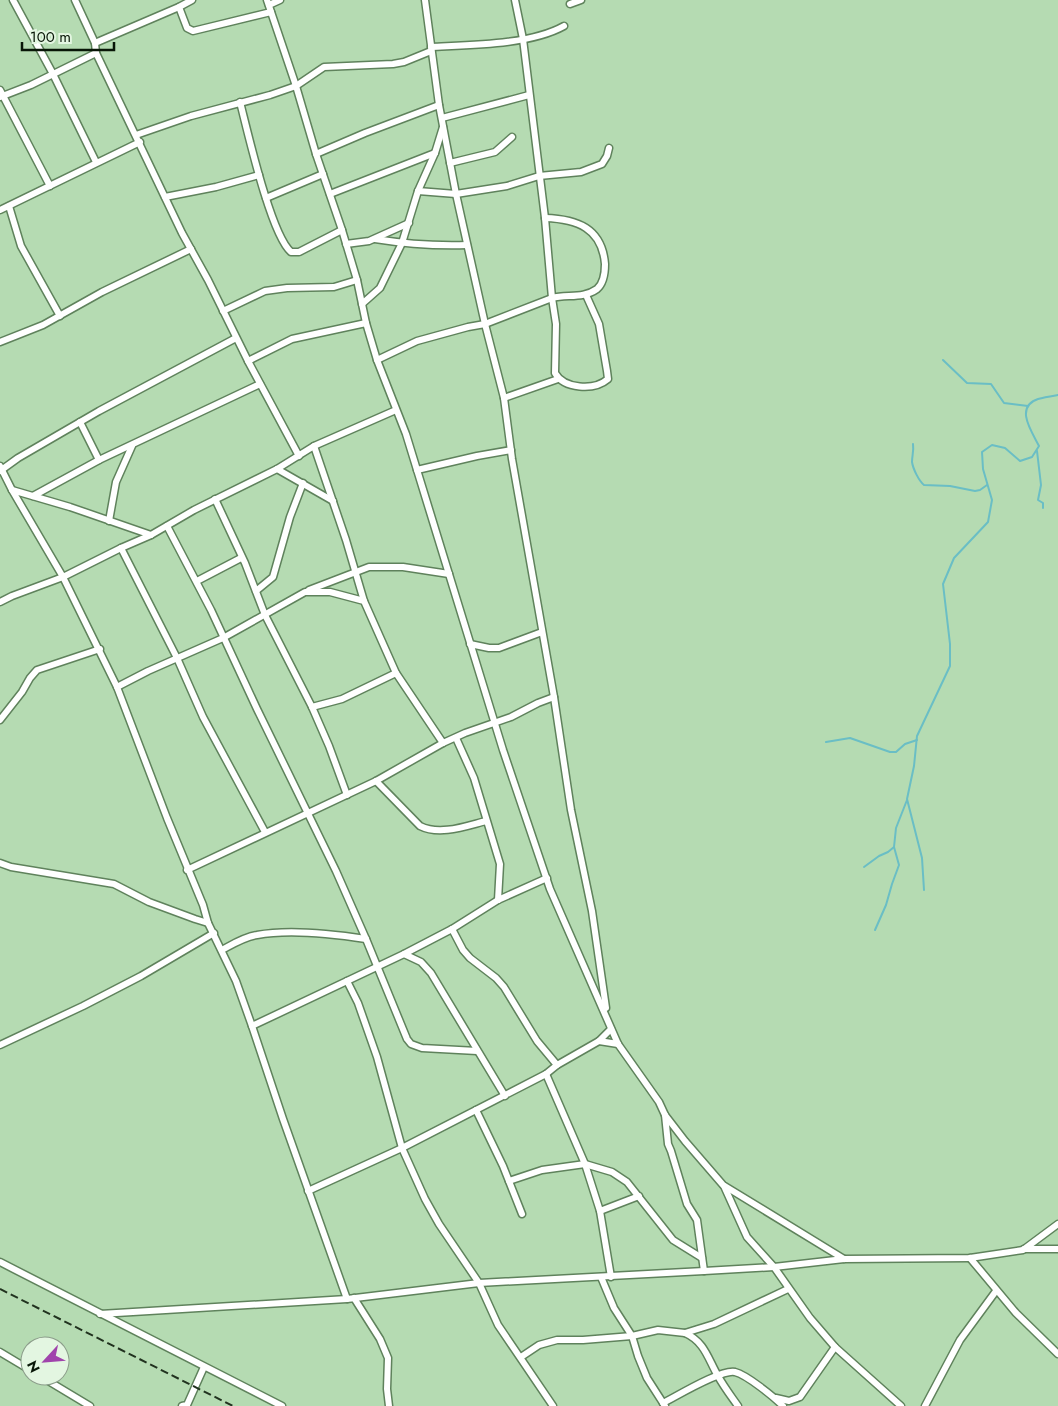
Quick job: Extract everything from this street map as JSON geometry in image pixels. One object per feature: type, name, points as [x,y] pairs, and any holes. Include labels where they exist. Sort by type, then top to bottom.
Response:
[{"type":"street","points":[[13,0],[53,74],[96,162]]},
{"type":"street","points":[[75,0],[95,43],[96,53],[165,197],[236,338],[299,456]]},
{"type":"street","points":[[95,43],[179,8],[192,0]]},
{"type":"street","points":[[280,0],[268,2],[342,230],[377,360],[417,470],[495,724],[547,878],[611,1029],[618,1044],[666,1115],[685,1141],[723,1185],[746,1237],[774,1267],[810,1318],[835,1347],[901,1406]]},
{"type":"street","points":[[425,0],[439,105],[456,194],[485,324],[504,398],[571,810],[592,911],[607,1017]]},
{"type":"street","points":[[515,0],[523,39],[538,154],[556,324],[554,369],[558,379]]},
{"type":"street","points":[[570,4],[581,0]]},
{"type":"street","points":[[179,8],[187,28],[192,31],[271,12]]},
{"type":"street","points":[[136,135],[192,116],[296,86],[324,66],[394,64],[404,62],[431,49],[523,39],[564,26]]},
{"type":"street","points":[[50,186],[1,94],[32,85],[96,53]]},
{"type":"street","points":[[442,118],[529,95]]},
{"type":"street","points":[[240,102],[266,198],[280,236],[288,249],[291,252],[299,252],[342,230]]},
{"type":"street","points":[[316,154],[439,105]]},
{"type":"street","points":[[362,304],[380,288],[402,243],[418,191],[435,153],[443,126]]},
{"type":"street","points":[[450,163],[492,154],[512,137]]},
{"type":"street","points":[[0,210],[140,142]]},
{"type":"street","points":[[418,191],[456,194],[507,186],[539,176],[588,170],[602,164],[609,148]]},
{"type":"street","points":[[330,194],[435,153]]},
{"type":"street","points":[[266,198],[323,174]]},
{"type":"street","points":[[165,197],[216,187],[260,175]]},
{"type":"street","points":[[9,206],[21,246],[60,316]]},
{"type":"street","points":[[377,360],[417,341],[485,324],[552,298],[586,295],[601,286],[605,272],[603,248],[599,241],[588,230],[572,221],[545,218]]},
{"type":"street","points":[[346,244],[374,239],[409,223]]},
{"type":"street","points":[[374,239],[438,246],[467,245]]},
{"type":"street","points":[[0,342],[43,325],[102,292],[191,249]]},
{"type":"street","points":[[223,311],[264,291],[287,288],[334,287],[357,280]]},
{"type":"street","points":[[504,398],[558,379],[578,386],[592,387],[608,379],[599,324],[586,295]]},
{"type":"street","points":[[248,361],[292,340],[366,323]]},
{"type":"street","points":[[236,338],[99,411],[1,469],[64,577],[117,686],[187,870],[203,905],[208,923],[236,981],[308,1190],[351,1299],[380,1339],[388,1358],[387,1389],[389,1406]]},
{"type":"street","points":[[34,496],[99,460],[260,384]]},
{"type":"street","points":[[0,602],[64,577],[151,535],[215,499],[276,469],[314,446],[396,410]]},
{"type":"street","points":[[80,422],[99,460]]},
{"type":"street","points":[[109,521],[116,482],[132,446]]},
{"type":"street","points":[[314,446],[364,601],[396,673],[443,743]]},
{"type":"street","points":[[417,470],[511,450]]},
{"type":"street","points":[[276,469],[333,501]]},
{"type":"street","points":[[256,591],[273,577],[290,517],[303,483]]},
{"type":"street","points":[[12,490],[151,535]]},
{"type":"street","points":[[215,499],[265,615],[312,707],[336,763],[347,795]]},
{"type":"street","points":[[167,526],[197,582],[366,938],[401,1028],[411,1044],[422,1048],[477,1051]]},
{"type":"street","points":[[121,548],[177,658],[203,717],[265,832]]},
{"type":"street","points":[[197,582],[242,558]]},
{"type":"street","points":[[117,686],[223,638],[305,592],[354,572],[369,567],[403,567],[449,574]]},
{"type":"street","points":[[305,592],[330,592],[364,601]]},
{"type":"street","points":[[470,644],[499,648],[542,632]]},
{"type":"street","points":[[0,720],[37,670],[100,649]]},
{"type":"street","points":[[312,707],[342,699],[396,673]]},
{"type":"street","points":[[187,870],[376,781],[443,743],[465,733],[495,724],[554,697]]},
{"type":"street","points":[[456,738],[474,778],[500,864],[498,900]]},
{"type":"street","points":[[376,781],[420,826],[428,830],[437,831],[486,821]]},
{"type":"street","points":[[0,863],[11,867],[114,884],[149,902],[208,923]]},
{"type":"street","points":[[252,1026],[404,954],[452,929],[498,900],[547,878]]},
{"type":"street","points":[[452,929],[463,950],[470,958],[492,974],[504,987],[537,1041],[557,1065]]},
{"type":"street","points":[[0,1045],[133,980],[214,933]]},
{"type":"street","points":[[222,950],[238,941],[259,934],[306,933],[366,938]]},
{"type":"street","points":[[404,954],[421,962],[431,973],[505,1096]]},
{"type":"street","points":[[347,981],[358,1003],[377,1057],[402,1148],[426,1199],[439,1224],[478,1283],[498,1325],[553,1406]]},
{"type":"street","points":[[308,1190],[402,1148],[505,1096],[546,1074],[557,1065],[599,1041],[611,1029]]},
{"type":"street","points":[[599,1041],[618,1044]]},
{"type":"street","points":[[546,1074],[585,1164],[600,1212],[611,1277]]},
{"type":"street","points":[[476,1110],[522,1214]]},
{"type":"street","points":[[666,1115],[668,1144],[687,1204],[698,1220],[704,1272]]},
{"type":"street","points":[[509,1181],[542,1170],[585,1164],[612,1172],[627,1182],[674,1240],[702,1258]]},
{"type":"street","points":[[723,1185],[844,1259]]},
{"type":"street","points":[[600,1212],[639,1196]]},
{"type":"street","points":[[1023,1250],[1058,1224]]},
{"type":"street","points":[[100,1314],[351,1299],[478,1283],[704,1272],[844,1259],[970,1258],[1023,1250],[1058,1249]]},
{"type":"street","points":[[970,1258],[1016,1313],[1058,1354]]},
{"type":"street","points":[[0,1262],[282,1406]]},
{"type":"street","points":[[601,1278],[614,1308],[632,1336],[645,1372],[664,1405],[717,1376],[735,1372],[775,1398],[782,1406]]},
{"type":"street","points":[[521,1358],[539,1345],[557,1340],[632,1336],[658,1330],[685,1333],[714,1324],[788,1289]]},
{"type":"street","points":[[925,1406],[960,1340],[996,1291]]},
{"type":"street","points":[[685,1333],[700,1343],[707,1353],[717,1376],[738,1406]]},
{"type":"street","points":[[775,1398],[789,1401],[800,1397],[835,1347]]},
{"type":"street","points":[[0,1352],[20,1364]]},
{"type":"street","points":[[182,1406],[187,1405],[204,1367]]},
{"type":"street","points":[[57,1386],[90,1406]]},
{"type":"waterway","points":[[943,360],[967,383],[991,384],[1004,403],[1028,406]]},
{"type":"waterway","points":[[924,890],[922,858],[907,799],[914,766],[917,736],[950,666],[950,644],[943,584],[954,558],[988,522],[992,500],[983,469],[982,452],[992,445],[1005,448],[1020,461],[1032,457],[1039,446],[1029,427],[1026,414],[1027,408],[1038,399],[1058,395]]},
{"type":"waterway","points":[[913,444],[912,462],[918,478],[924,485],[950,486],[975,491],[987,485]]},
{"type":"waterway","points":[[1037,451],[1041,485],[1038,500],[1043,503],[1043,508]]},
{"type":"waterway","points":[[826,742],[850,738],[890,752],[896,752],[905,744],[917,740]]},
{"type":"waterway","points":[[875,930],[886,905],[899,865],[894,847],[896,828],[907,800]]},
{"type":"waterway","points":[[864,867],[894,847]]},
{"type":"railway","points":[[0,1289],[233,1406]]}]
